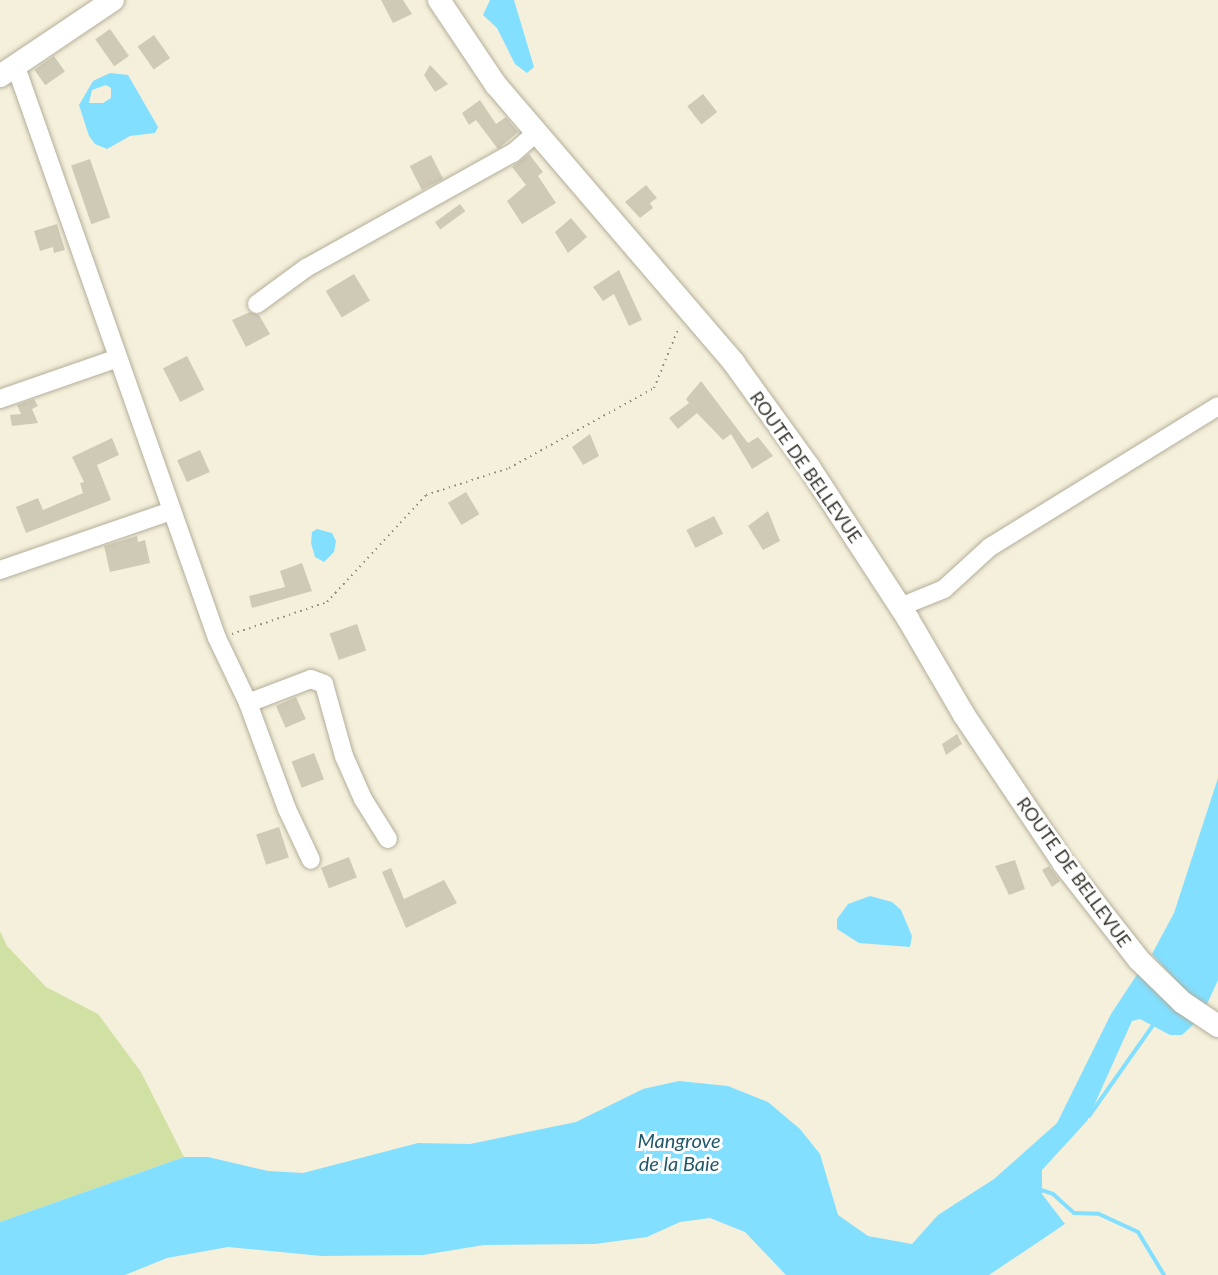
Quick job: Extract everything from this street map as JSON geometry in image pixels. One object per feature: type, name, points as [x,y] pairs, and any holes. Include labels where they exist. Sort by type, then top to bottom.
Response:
[{"type":"main road","points":[[8,72],[112,0]]},
{"type":"main road","name":"ROUTE DE BELLEVUE","points":[[442,1],[496,85],[734,363],[809,466],[900,607],[964,716],[1064,864],[1139,960],[1182,1002],[1216,1025]]},
{"type":"street","points":[[8,72],[118,358],[217,638],[248,703],[287,809],[311,860]]},
{"type":"street","points":[[257,304],[306,268],[513,153],[536,133]]},
{"type":"street","points":[[0,399],[118,358]]},
{"type":"street","points":[[900,607],[944,589],[990,547],[1218,406]]},
{"type":"street","points":[[0,570],[171,511]]},
{"type":"street","points":[[248,703],[310,679],[324,684],[344,756],[363,799],[388,839]]},
{"type":"path","points":[[217,638],[327,602],[426,495],[509,468],[654,388],[687,308]]},
{"type":"green space","points":[[0,931],[7,946],[46,987],[98,1014],[141,1072],[184,1157],[0,1222]]},
{"type":"water","points":[[490,0],[514,0],[534,67],[527,73],[515,64],[497,28],[483,15]]},
{"type":"water","points":[[110,73],[128,75],[158,127],[155,133],[130,136],[107,149],[95,144],[89,136],[79,105],[93,81]],"holes":[[[106,85],[111,88],[111,98],[103,103],[89,103],[92,90]]]},
{"type":"water","points":[[317,529],[332,533],[336,541],[334,552],[324,562],[315,557],[311,543],[312,532]]},
{"type":"water","name":"Mangrove de la Baie","points":[[1218,778],[1218,980],[1208,1002],[1196,1022],[1182,1035],[1170,1035],[1140,1019],[1132,1021],[1087,1121],[1042,1170],[1042,1194],[1065,1224],[989,1275],[786,1275],[745,1232],[710,1218],[680,1222],[647,1237],[595,1244],[484,1245],[423,1255],[322,1256],[228,1247],[167,1258],[125,1275],[0,1275],[0,1222],[184,1157],[208,1157],[268,1171],[303,1173],[418,1143],[470,1144],[576,1122],[643,1089],[679,1081],[728,1086],[768,1102],[800,1129],[820,1154],[838,1215],[868,1236],[912,1244],[938,1215],[994,1179],[1057,1123],[1111,1014],[1138,973],[1181,986],[1152,954],[1174,913]]},
{"type":"water","points":[[870,896],[892,902],[901,910],[912,936],[910,947],[859,943],[837,929],[837,919],[848,904]]},
{"type":"building","points":[[381,0],[403,0],[412,14],[393,23]]},
{"type":"building","points":[[110,29],[129,56],[114,66],[95,39]]},
{"type":"building","points":[[154,35],[170,58],[154,69],[138,46]]},
{"type":"building","points":[[54,56],[65,72],[45,85],[34,70]]},
{"type":"building","points":[[430,65],[448,84],[435,92],[424,75]]},
{"type":"building","points":[[703,94],[717,112],[701,124],[687,106]]},
{"type":"building","points":[[480,100],[496,124],[506,117],[518,132],[498,149],[476,120],[469,125],[462,113]]},
{"type":"building","points":[[529,154],[543,172],[538,176],[556,203],[522,224],[507,201],[526,185],[512,167]]},
{"type":"building","points":[[431,155],[443,179],[422,190],[410,166]]},
{"type":"building","points":[[90,159],[110,218],[91,224],[71,166]]},
{"type":"building","points":[[646,185],[657,198],[650,203],[653,208],[640,218],[625,202]]},
{"type":"building","points":[[460,204],[465,211],[440,230],[435,222]]},
{"type":"building","points":[[571,218],[587,237],[568,253],[555,232]]},
{"type":"building","points":[[57,224],[65,250],[54,253],[53,247],[40,251],[34,231]]},
{"type":"building","points":[[619,270],[642,320],[629,326],[614,294],[603,301],[593,287]]},
{"type":"building","points":[[354,274],[370,301],[342,318],[326,291]]},
{"type":"building","points":[[250,312],[259,315],[270,334],[246,347],[232,320]]},
{"type":"building","points":[[187,356],[204,390],[180,402],[163,368]]},
{"type":"building","points":[[701,381],[748,443],[758,437],[773,456],[752,469],[731,434],[723,440],[697,413],[678,429],[669,418],[689,403],[686,399]]},
{"type":"building","points":[[34,399],[38,406],[32,409],[38,423],[12,426],[10,415],[21,414],[17,405]]},
{"type":"building","points":[[590,434],[599,456],[583,465],[572,447]]},
{"type":"building","points":[[112,438],[119,455],[97,465],[111,500],[26,533],[16,507],[38,498],[43,510],[83,493],[80,483],[84,482],[72,457]]},
{"type":"building","points":[[200,450],[210,472],[187,482],[177,460]]},
{"type":"building","points":[[466,492],[479,514],[461,525],[448,503]]},
{"type":"building","points":[[768,511],[780,541],[763,550],[748,526]]},
{"type":"building","points":[[714,516],[723,534],[695,548],[686,530]]},
{"type":"building","points":[[137,536],[138,542],[145,540],[150,563],[110,572],[104,546]]},
{"type":"building","points":[[302,563],[312,591],[252,608],[249,596],[285,587],[280,571]]},
{"type":"building","points":[[357,624],[366,650],[339,660],[330,633]]},
{"type":"building","points":[[296,697],[306,719],[286,728],[276,706]]},
{"type":"building","points":[[957,734],[962,744],[946,755],[942,744]]},
{"type":"building","points":[[314,753],[324,779],[302,788],[292,762]]},
{"type":"building","points":[[279,827],[289,857],[266,865],[256,834]]},
{"type":"building","points":[[349,857],[357,878],[329,888],[321,868]]},
{"type":"building","points":[[1015,860],[1025,889],[1009,895],[995,866]]},
{"type":"building","points":[[1049,866],[1060,881],[1052,887],[1042,870]]},
{"type":"building","points":[[391,868],[404,899],[444,880],[457,903],[406,928],[382,872]]},
{"type":"waterway","points":[[1089,1116],[1154,1024]]},
{"type":"waterway","points":[[1035,1188],[1053,1194],[1074,1213],[1099,1214],[1138,1232],[1164,1275]]}]
